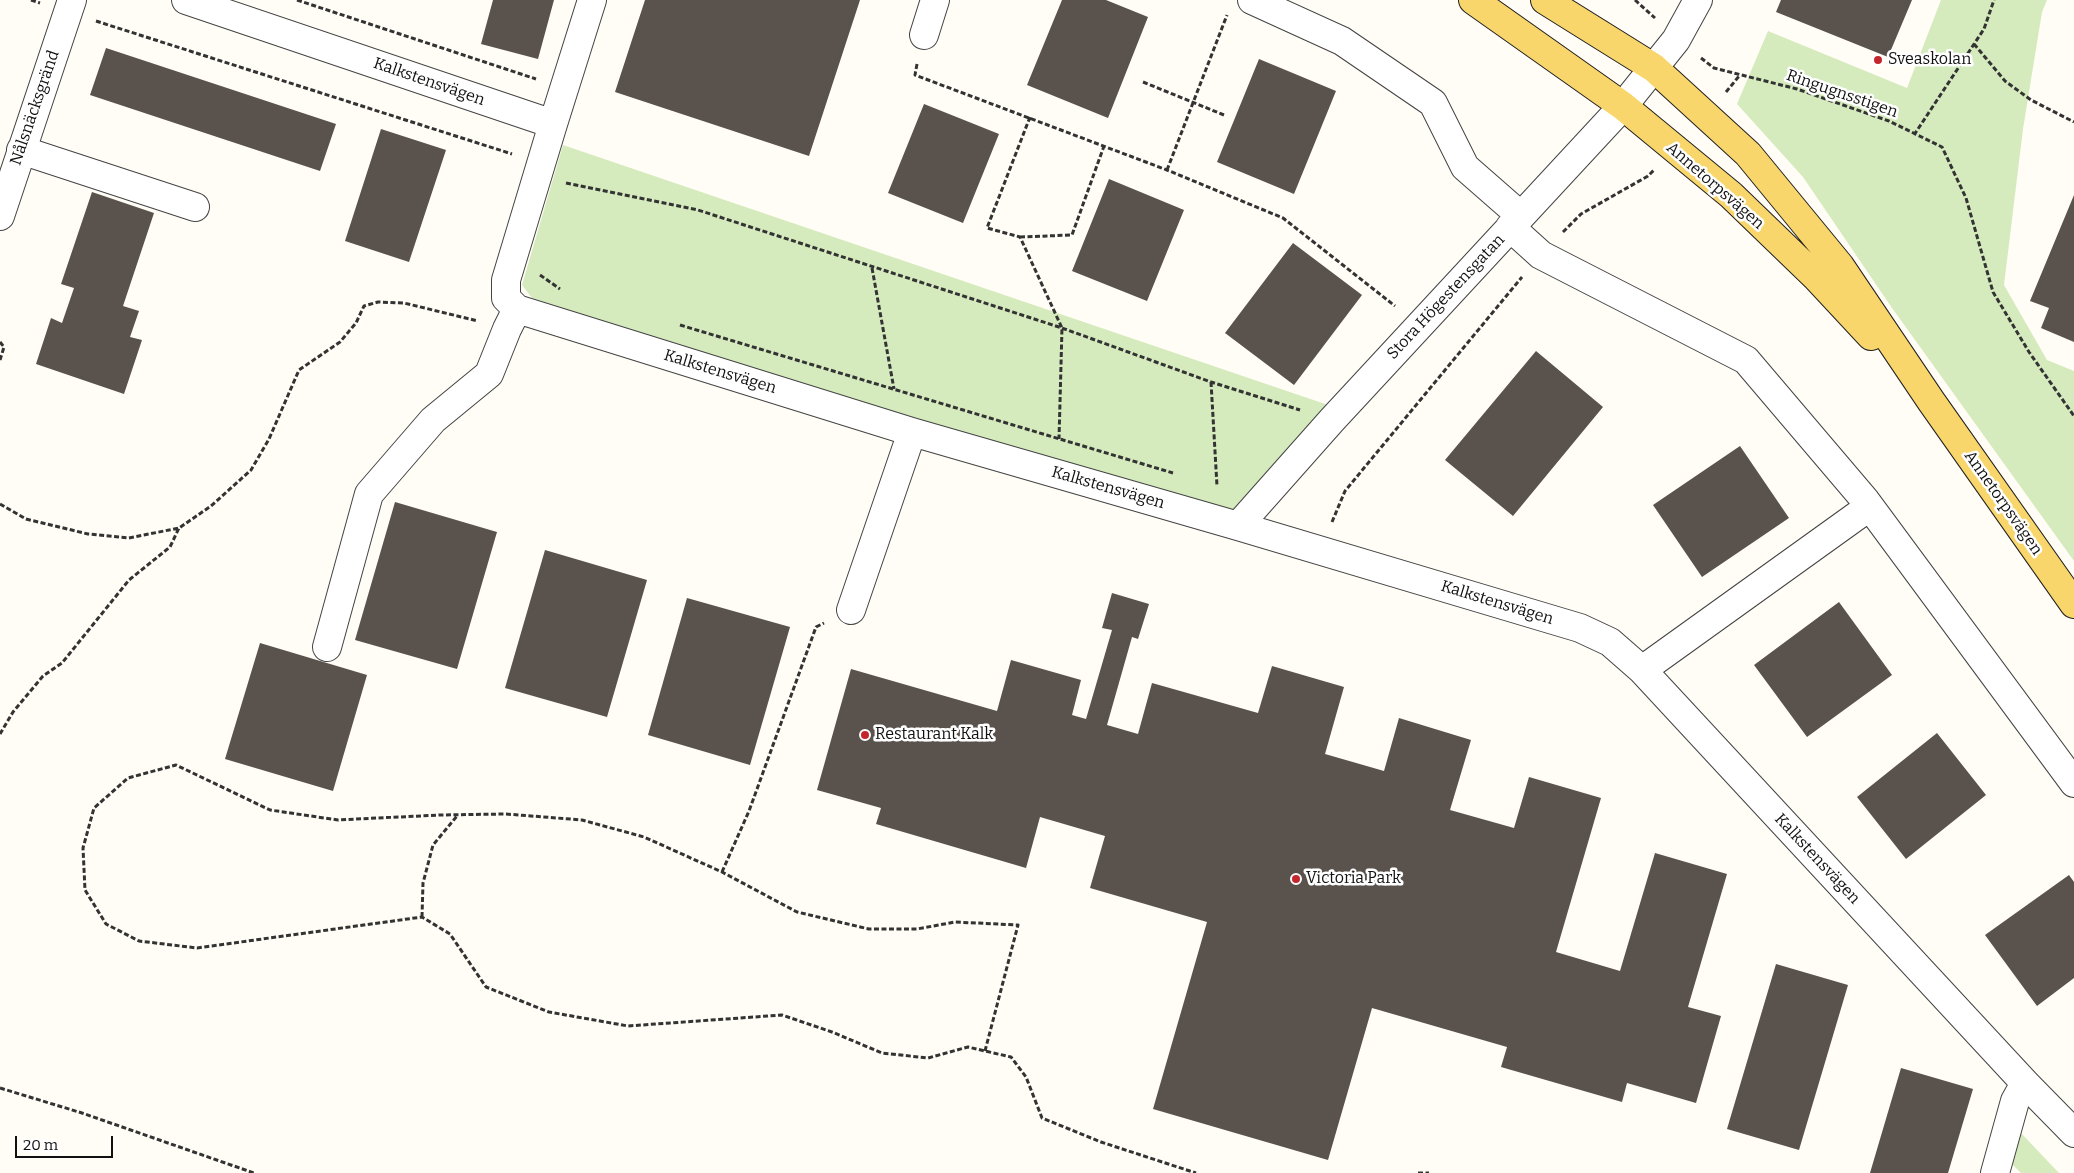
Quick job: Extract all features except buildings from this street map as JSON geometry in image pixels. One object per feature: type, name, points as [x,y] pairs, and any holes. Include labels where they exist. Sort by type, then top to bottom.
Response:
[{"type":"main road","name":"Annetorpsvägen","points":[[1473,0],[1623,106],[1673,150],[1731,195],[1817,278],[1931,401]]},
{"type":"main road","name":"Annetorpsvägen","points":[[1545,0],[1654,68],[1748,154],[1840,266],[1931,401],[2074,604]]},
{"type":"street","name":"Kalkstensvägen","points":[[186,0],[213,4],[552,124]]},
{"type":"street","points":[[327,647],[368,494],[433,420],[489,374],[512,319],[506,298],[506,280],[552,124],[592,0]]},
{"type":"street","points":[[924,35],[935,0]]},
{"type":"street","name":"Stora Högestensgatan","points":[[1238,526],[1419,325],[1623,106],[1676,40],[1698,0]]},
{"type":"street","points":[[1240,5],[1342,41],[1433,103],[1465,167],[1516,222],[1541,255],[1746,360],[1869,507],[2074,783]]},
{"type":"street","name":"Nålsnäcksgränd","points":[[0,216],[70,6]]},
{"type":"street","points":[[21,150],[195,207]]},
{"type":"street","name":"Kalkstensvägen","points":[[512,319],[1238,526],[1580,628],[1610,642],[1642,670],[2025,1083],[2074,1133]]},
{"type":"street","points":[[851,610],[912,432]]},
{"type":"street","points":[[1642,670],[1869,507]]},
{"type":"street","points":[[1995,1173],[2015,1101],[2025,1083]]},
{"type":"path","points":[[296,0],[564,88]]},
{"type":"path","name":"Ringugnsstigen","points":[[1635,0],[1676,40],[1714,68],[1797,89],[1889,121],[1914,135],[1942,147],[1966,198],[1993,292],[2029,352],[2074,416]]},
{"type":"path","points":[[1914,135],[1984,29],[1994,0]]},
{"type":"path","points":[[1167,170],[1192,102],[1240,5]]},
{"type":"path","points":[[70,6],[539,170],[698,210],[872,268],[1062,328],[1210,382],[1332,420]]},
{"type":"path","points":[[924,35],[915,75],[1167,170],[1284,218],[1419,325]]},
{"type":"path","points":[[1974,44],[2005,81],[2031,100],[2074,122]]},
{"type":"path","points":[[1707,115],[1740,75]]},
{"type":"path","points":[[1143,82],[1224,115]]},
{"type":"path","points":[[1030,117],[987,228],[1020,237],[1072,235],[1104,146]]},
{"type":"path","points":[[1324,552],[1331,525],[1345,491],[1541,255],[1580,214],[1648,176],[1673,150]]},
{"type":"path","points":[[1020,237],[1062,328],[1059,439]]},
{"type":"path","points":[[513,256],[561,289]]},
{"type":"path","points":[[872,268],[894,389]]},
{"type":"path","points":[[0,504],[26,519],[88,534],[128,538],[179,528],[211,506],[251,470],[269,439],[299,370],[340,342],[356,323],[364,306],[378,302],[404,302],[512,319]]},
{"type":"path","points":[[675,324],[1180,475]]},
{"type":"path","points":[[0,342],[4,347],[0,360]]},
{"type":"path","points":[[1210,382],[1217,486]]},
{"type":"path","points":[[1208,483],[1262,500]]},
{"type":"path","points":[[0,734],[13,712],[42,676],[62,663],[129,580],[170,547],[179,528]]},
{"type":"path","points":[[722,872],[750,811],[816,627],[851,610]]},
{"type":"path","points":[[985,1051],[1018,925],[955,922],[917,930],[869,929],[797,912],[722,872],[644,837],[582,820],[506,814],[338,820],[270,810],[176,765],[128,778],[94,808],[84,848],[85,890],[106,924],[139,941],[197,948],[422,917],[450,934],[486,987],[549,1012],[628,1026],[782,1015],[882,1052],[928,1058],[968,1047],[985,1051],[1011,1057],[1026,1077],[1042,1118],[1100,1142],[1196,1173]]},
{"type":"path","points":[[422,917],[423,883],[433,845],[458,815]]},
{"type":"path","points":[[0,1088],[254,1173]]},
{"type":"path","points":[[1418,1173],[1429,1173]]},
{"type":"green space","points":[[1941,0],[2047,0],[2042,12],[2023,129],[2004,285],[2047,360],[2074,371],[2074,561],[1892,308],[1803,177],[1737,104],[1768,31],[1907,88]]},
{"type":"green space","points":[[563,145],[1331,406],[1235,511],[917,421],[532,298],[522,285]]},
{"type":"green space","points":[[2020,1132],[2059,1173],[2021,1173],[2009,1161]]},
{"type":"place","name":"Sveaskolan","points":[[1878,60]]},
{"type":"place","name":"Restaurant Kalk","points":[[865,735]]},
{"type":"place","name":"Victoria Park","points":[[1296,879]]}]
